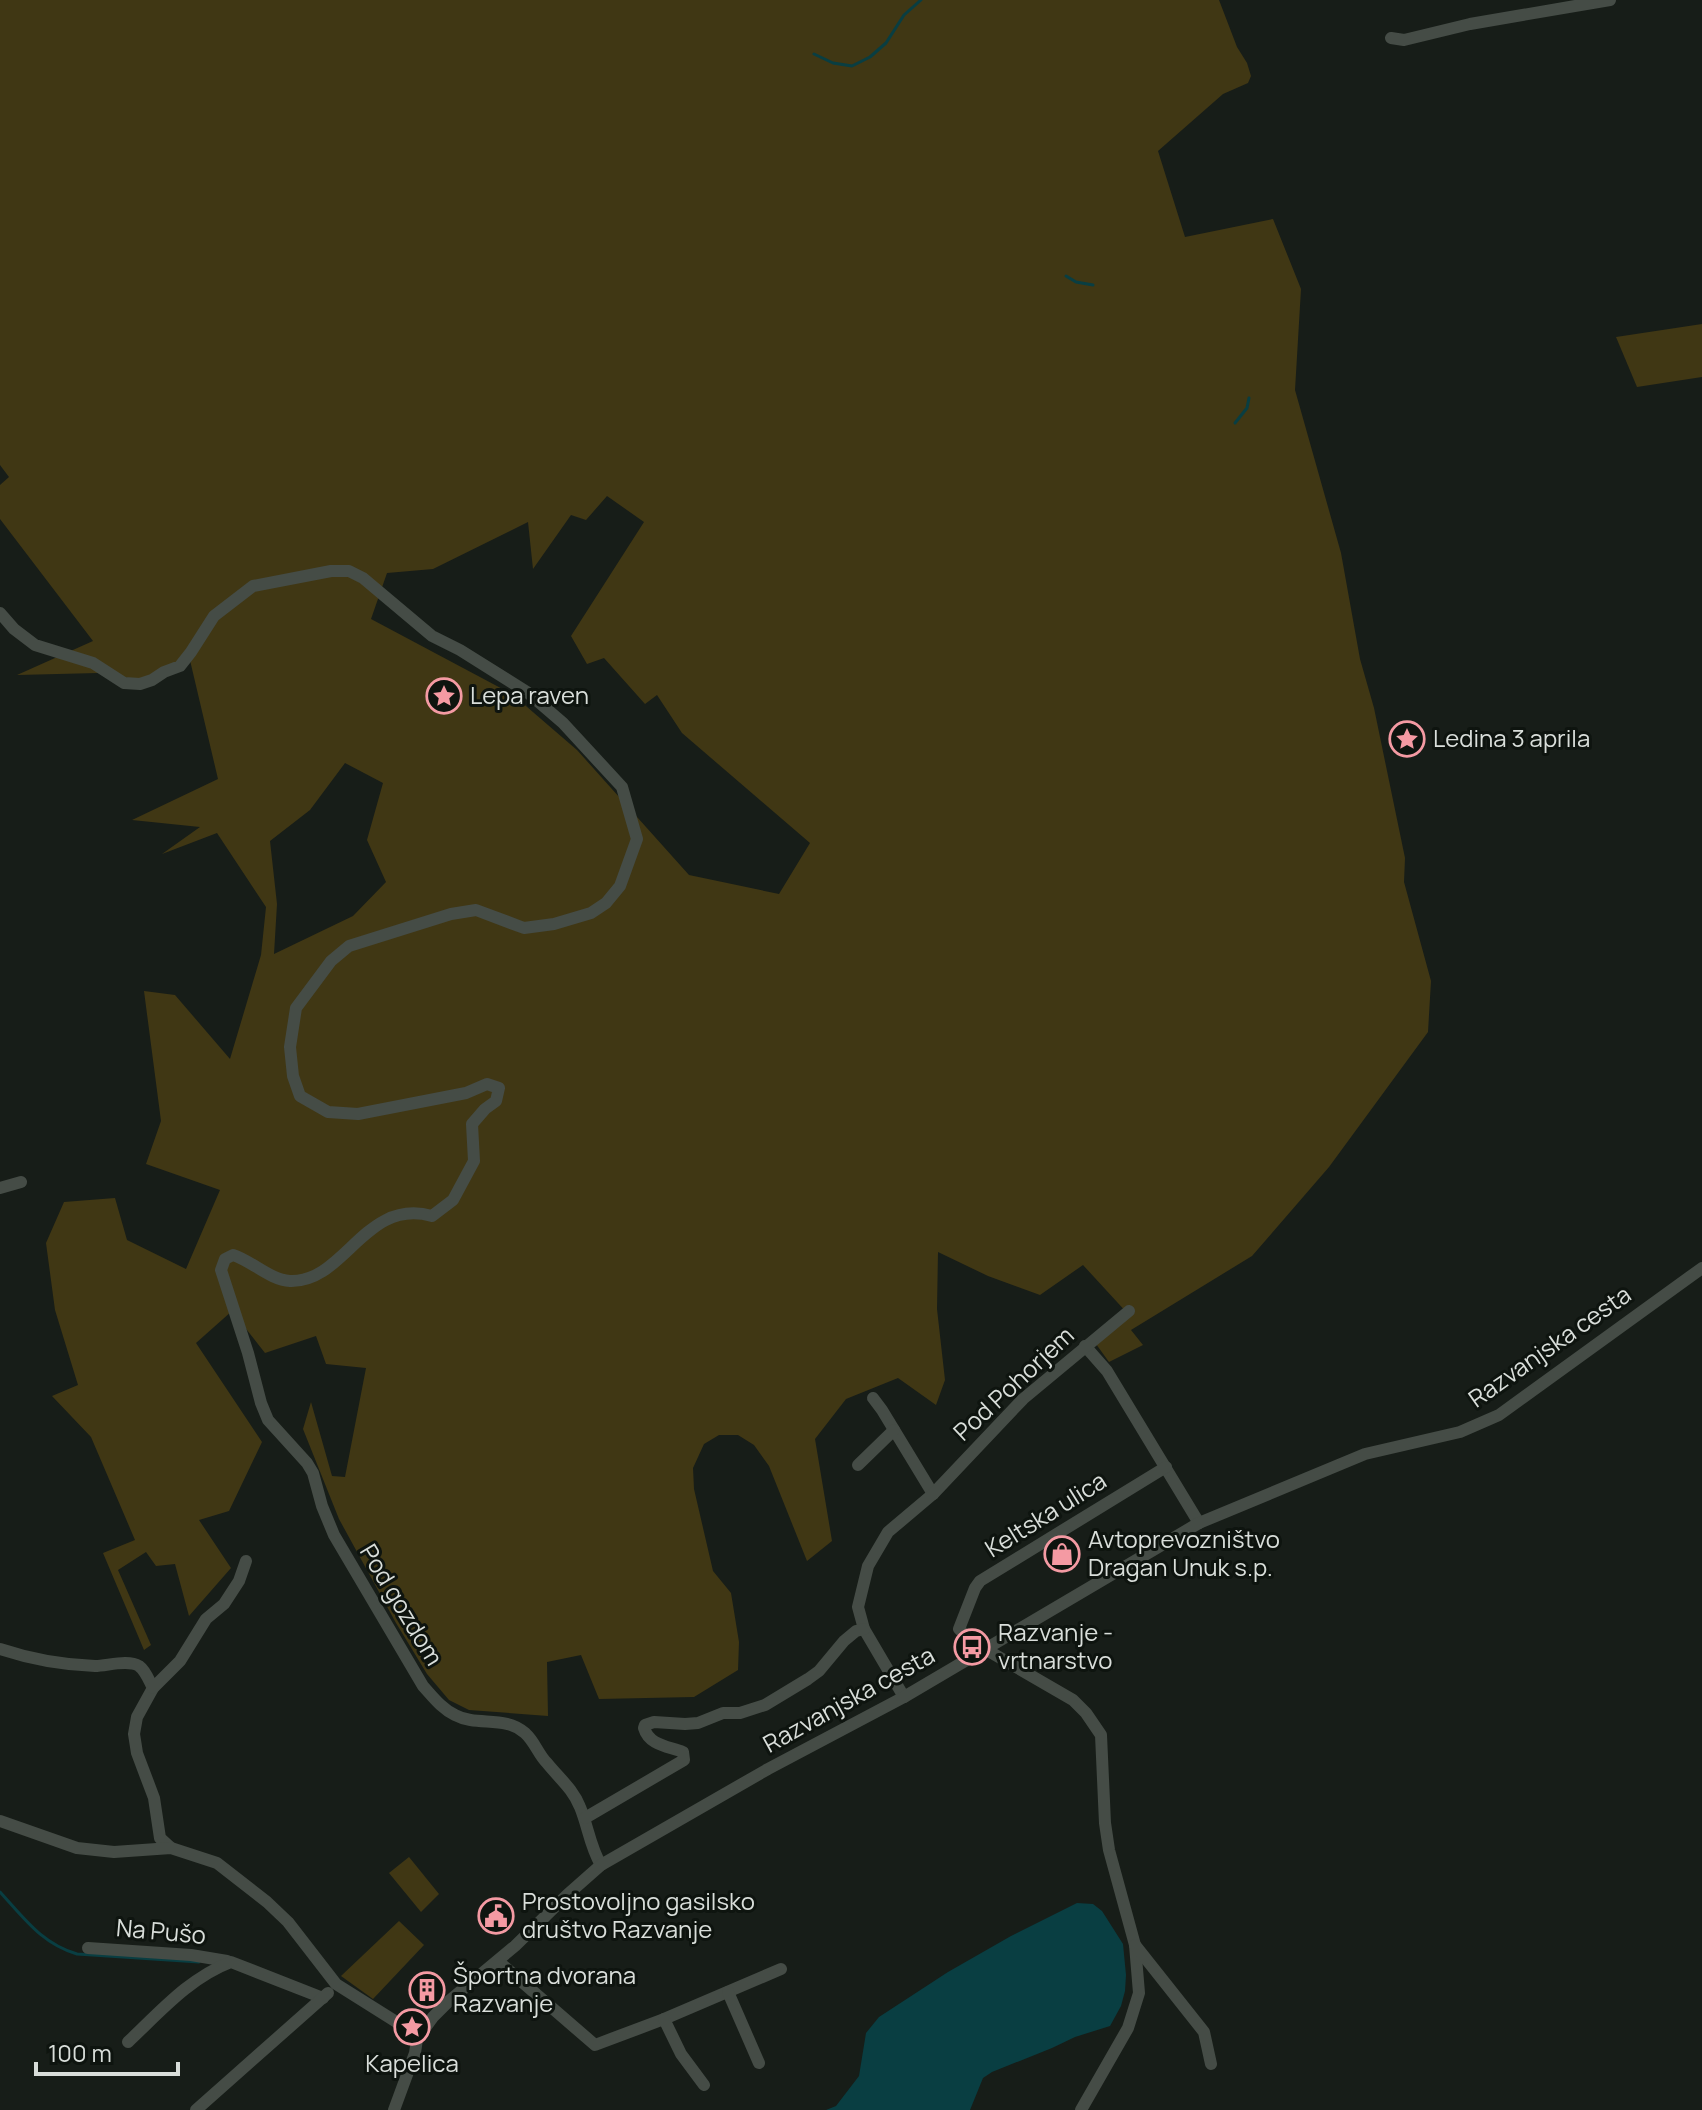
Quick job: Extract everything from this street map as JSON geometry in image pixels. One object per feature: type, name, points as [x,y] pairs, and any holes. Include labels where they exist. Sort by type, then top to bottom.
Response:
[{"type":"street","points":[[1391,38],[1404,40],[1470,24],[1610,0]]},
{"type":"street","name":"Pod gozdom","points":[[0,613],[35,645],[93,663],[124,683],[140,684],[180,666],[214,616],[253,586],[331,571],[349,571],[363,578],[432,636],[527,692],[563,723],[622,787],[637,839],[620,886],[606,903],[591,913],[554,924],[524,928],[476,910],[437,918],[349,946],[331,961],[296,1008],[290,1047],[293,1076],[300,1096],[328,1112],[358,1114],[466,1093],[487,1084],[499,1088],[496,1101],[472,1124],[474,1161],[453,1200],[432,1216],[416,1212],[387,1218],[328,1268],[314,1276],[290,1281],[268,1274],[248,1260],[233,1255],[225,1259],[221,1270],[268,1420],[313,1473],[334,1535],[423,1686],[438,1703],[456,1716],[512,1724],[527,1734],[544,1761],[574,1793],[601,1865]]},
{"type":"street","points":[[0,1188],[21,1182]]},
{"type":"street","name":"Razvanjska cesta","points":[[394,2110],[415,2053],[416,2036],[450,2000],[499,1962],[601,1865],[768,1769],[904,1697],[1199,1523],[1365,1454],[1460,1432],[1499,1415],[1702,1268]]},
{"type":"street","name":"Pod Pohorjem","points":[[904,1697],[864,1629],[858,1607],[868,1566],[888,1532],[933,1494],[1023,1399],[1129,1311]]},
{"type":"street","points":[[1085,1346],[1107,1371],[1199,1523]]},
{"type":"street","points":[[873,1398],[933,1494]]},
{"type":"street","points":[[858,1465],[894,1430]]},
{"type":"street","name":"Keltska ulica","points":[[983,1650],[959,1629],[980,1581],[1166,1467]]},
{"type":"street","points":[[171,1848],[160,1838],[154,1798],[137,1753],[134,1734],[137,1717],[153,1688],[180,1661],[206,1619],[224,1604],[239,1581],[246,1561]]},
{"type":"street","points":[[585,1818],[684,1760],[683,1752],[650,1740],[645,1733],[645,1725],[654,1722],[698,1723],[723,1713],[740,1713],[778,1699],[819,1671],[844,1641],[856,1631],[864,1629]]},
{"type":"street","points":[[0,1649],[24,1657],[88,1665],[138,1665],[153,1688]]},
{"type":"street","points":[[983,1650],[1073,1700],[1101,1735],[1105,1823],[1109,1850],[1135,1945],[1139,1993],[1128,2028],[1081,2110]]},
{"type":"street","points":[[0,1821],[77,1848],[114,1852],[171,1848],[217,1863],[288,1922],[336,1984],[416,2036]]},
{"type":"street","points":[[1135,1945],[1204,2032],[1211,2064]]},
{"type":"street","name":"Na Pušo","points":[[88,1948],[191,1955],[231,1962],[323,1998]]},
{"type":"street","points":[[128,2042],[192,1982],[231,1962]]},
{"type":"street","points":[[499,1962],[595,2045],[781,1969]]},
{"type":"street","points":[[196,2110],[336,1984]]},
{"type":"street","points":[[728,1992],[759,2063]]},
{"type":"street","points":[[664,2019],[681,2054],[704,2085]]},
{"type":"shaded area","points":[[0,0],[1219,0],[1251,76],[1248,83],[1223,94],[1158,151],[1185,237],[1273,219],[1301,289],[1295,390],[1341,553],[1360,659],[1374,708],[1405,858],[1404,882],[1431,981],[1428,1032],[1329,1167],[1252,1256],[1131,1330],[1143,1345],[1109,1362],[1096,1344],[1129,1315],[1083,1265],[1040,1295],[988,1276],[938,1252],[937,1309],[945,1380],[936,1405],[898,1378],[846,1399],[815,1439],[832,1541],[807,1561],[769,1466],[754,1445],[738,1435],[719,1435],[704,1444],[693,1468],[694,1489],[713,1571],[731,1593],[739,1642],[738,1670],[694,1697],[599,1699],[581,1655],[547,1662],[548,1716],[469,1710],[449,1700],[427,1674],[396,1623],[339,1519],[303,1429],[311,1402],[332,1476],[345,1477],[366,1368],[326,1364],[316,1336],[265,1353],[232,1311],[196,1343],[262,1442],[229,1511],[199,1520],[231,1568],[189,1616],[175,1564],[156,1566],[146,1552],[118,1570],[151,1645],[144,1650],[103,1553],[135,1540],[91,1437],[52,1396],[78,1385],[55,1310],[46,1243],[64,1202],[115,1198],[127,1240],[186,1269],[220,1190],[146,1164],[161,1121],[144,991],[175,995],[230,1059],[261,955],[266,907],[217,833],[162,854],[200,827],[132,820],[218,779],[189,656],[154,682],[98,673],[17,675],[93,641],[0,519],[0,485],[9,477],[0,465]],"holes":[[[607,496],[644,522],[571,636],[587,664],[604,658],[645,704],[657,695],[682,733],[810,843],[779,894],[689,875],[577,750],[512,694],[371,619],[387,573],[433,569],[528,522],[533,569],[571,515],[586,520]],[[345,763],[383,783],[367,840],[386,882],[353,916],[274,954],[277,904],[270,841],[310,810]]]},
{"type":"shaded area","points":[[1702,324],[1702,377],[1637,387],[1616,337]]},
{"type":"shaded area","points":[[409,1857],[439,1894],[421,1912],[389,1873]]},
{"type":"shaded area","points":[[399,1921],[424,1945],[373,1999],[341,1976]]},
{"type":"water","points":[[1077,1903],[1093,1904],[1102,1911],[1123,1944],[1125,1991],[1110,2026],[1075,2037],[992,2072],[983,2078],[970,2110],[826,2110],[836,2106],[859,2076],[866,2033],[879,2017],[948,1972]]},
{"type":"waterway","points":[[814,54],[833,63],[852,66],[870,57],[886,43],[904,15],[921,0]]},
{"type":"waterway","points":[[1066,276],[1076,282],[1093,285]]},
{"type":"waterway","points":[[1235,423],[1247,408],[1249,398]]},
{"type":"waterway","points":[[0,1892],[44,1937],[65,1950],[77,1954],[199,1962]]},
{"type":"place","name":"Lepa raven","points":[[444,696]]},
{"type":"place","name":"Ledina 3 aprila","points":[[1407,739]]},
{"type":"place","name":"Avtoprevozništvo Dragan Unuk s.p.","points":[[1062,1554]]},
{"type":"place","name":"Razvanje - vrtnarstvo","points":[[972,1647]]},
{"type":"place","name":"Prostovoljno gasilsko društvo Razvanje","points":[[496,1916]]},
{"type":"place","name":"Športna dvorana Razvanje","points":[[427,1990]]},
{"type":"place","name":"Kapelica","points":[[412,2027]]}]
